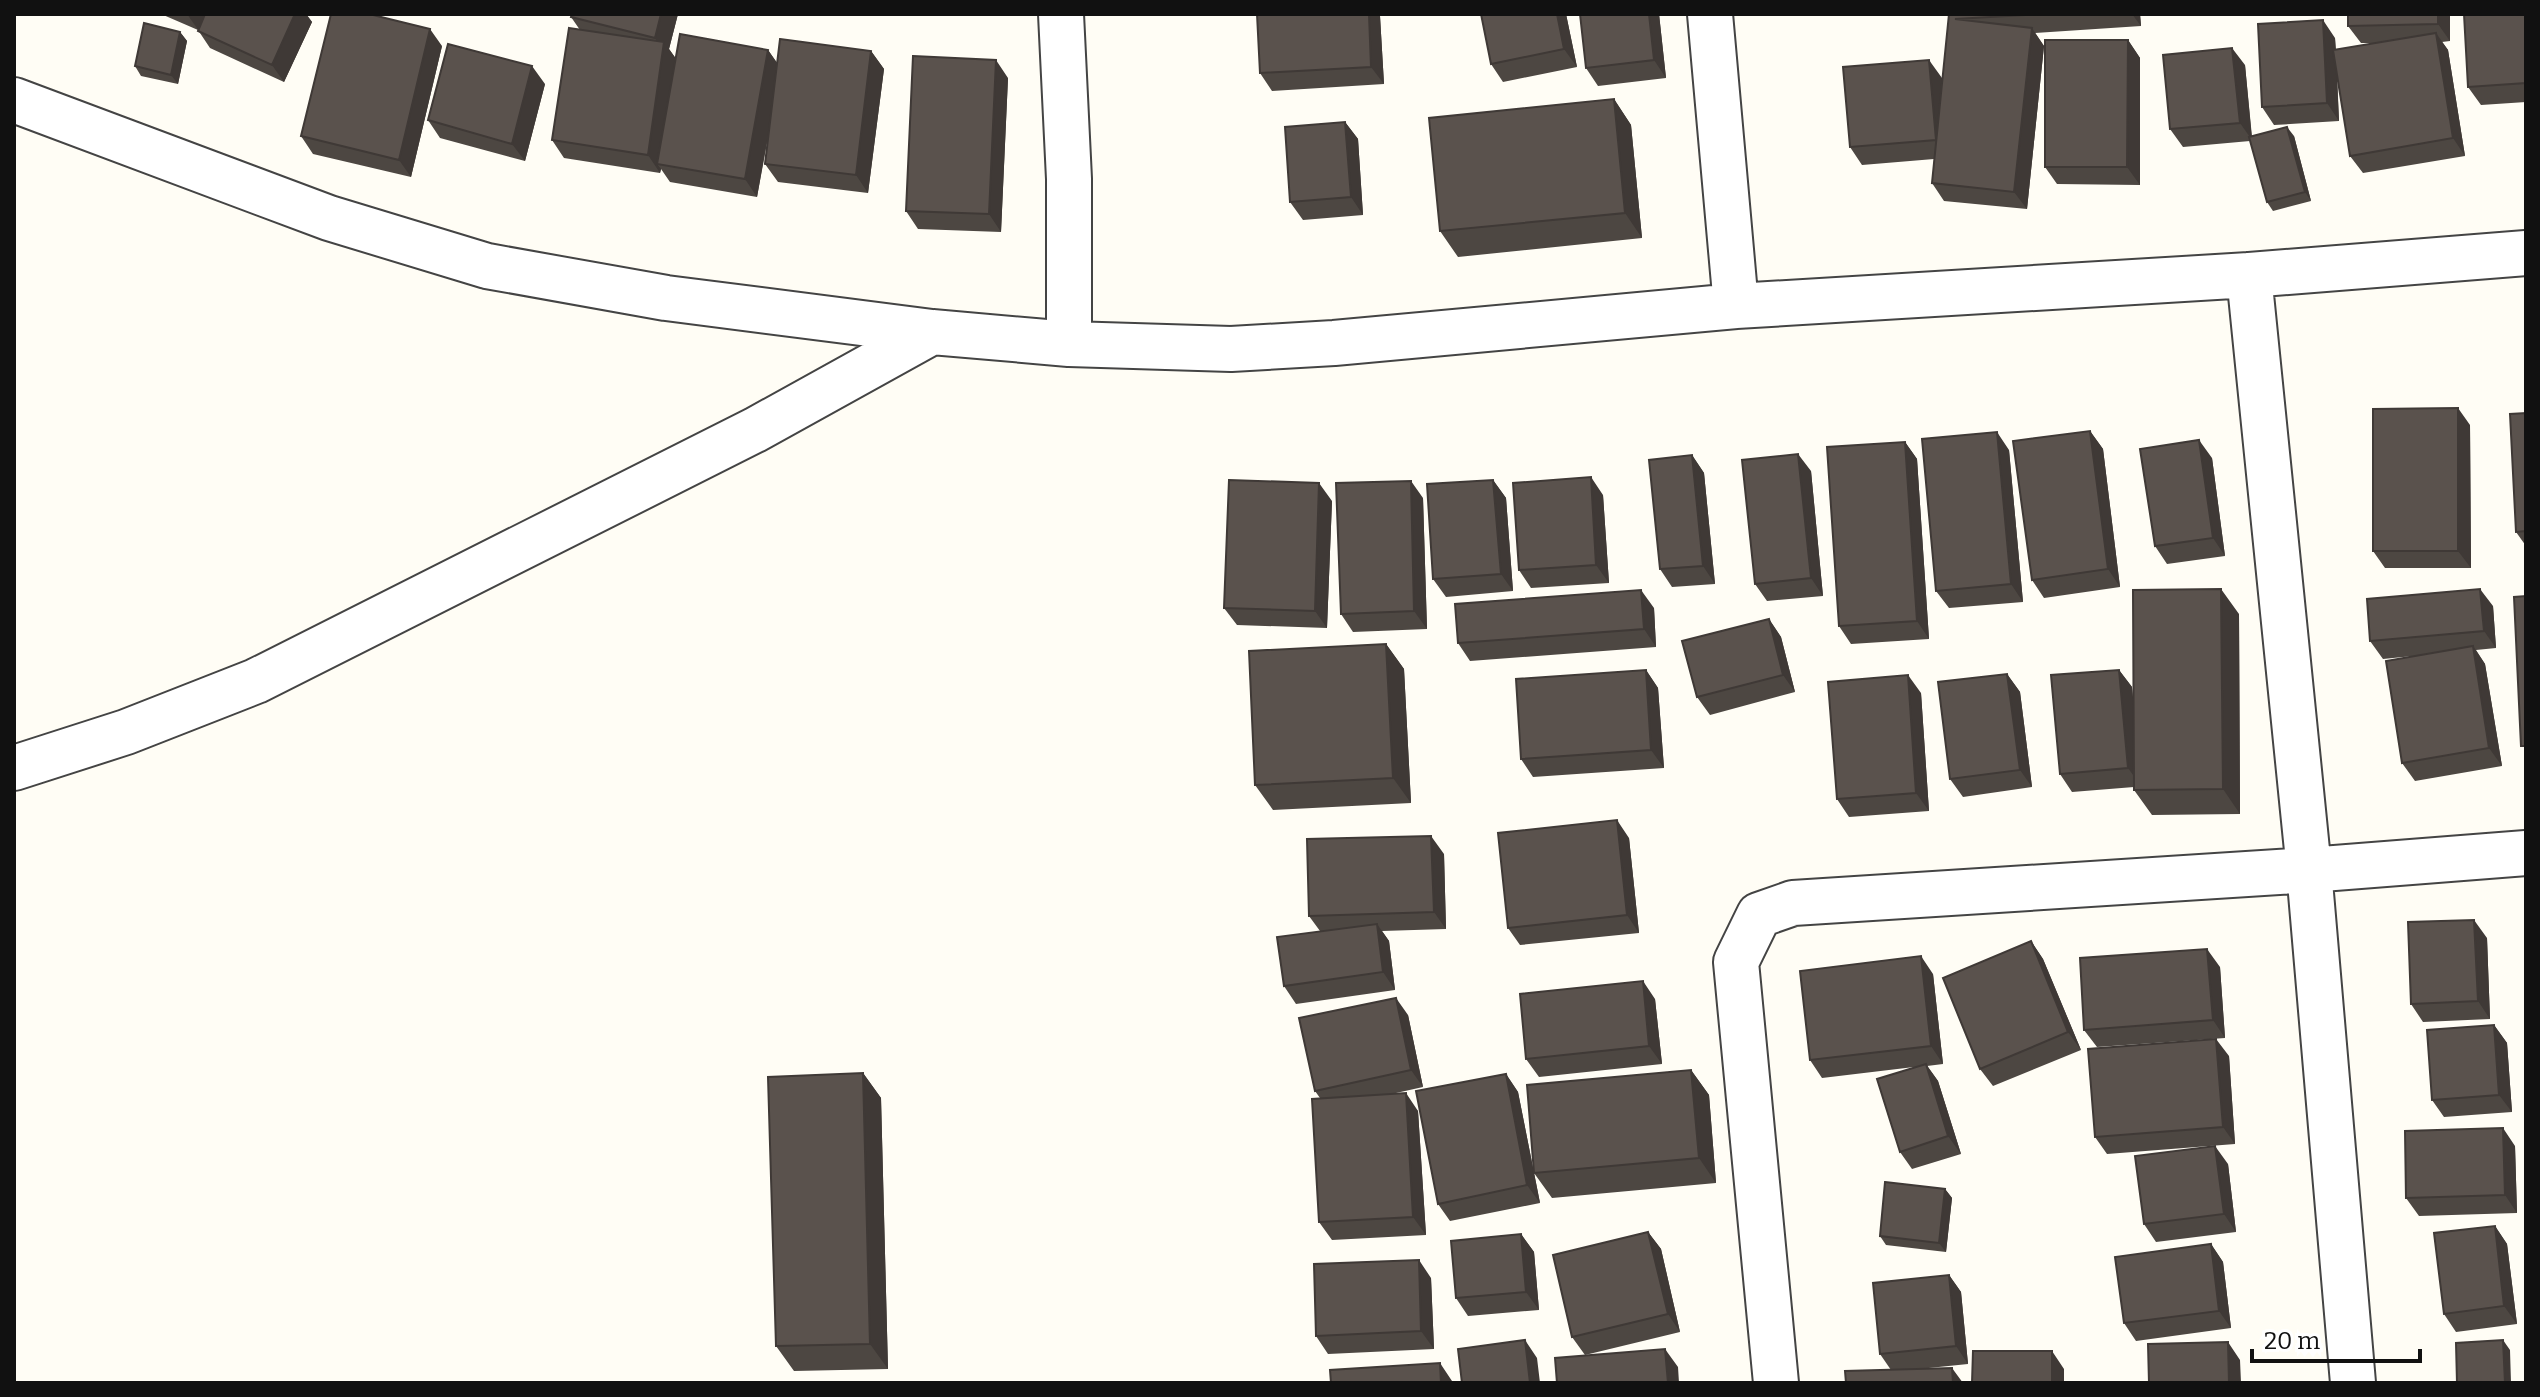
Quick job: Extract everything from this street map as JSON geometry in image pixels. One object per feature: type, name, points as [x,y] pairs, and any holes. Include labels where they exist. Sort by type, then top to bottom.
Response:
[{"type":"street","points":[[1061,14],[1069,179],[1069,344]]},
{"type":"street","points":[[1710,14],[1736,306]]},
{"type":"street","points":[[14,100],[329,218],[487,266],[666,298],[932,332],[1069,344],[1231,349],[1334,343],[1736,306],[2249,275],[2526,253]]},
{"type":"street","points":[[2249,275],[2309,870],[2353,1383]]},
{"type":"street","points":[[14,768],[126,732],[256,681],[755,430],[932,332]]},
{"type":"street","points":[[1776,1383],[1736,962],[1759,915],[1793,903],[2526,853]]},
{"type":"building","points":[[205,14],[295,14],[272,65],[198,31]]},
{"type":"building","points":[[331,14],[369,14],[430,29],[399,160],[301,136]]},
{"type":"building","points":[[572,14],[661,14],[655,38],[571,17]]},
{"type":"building","points":[[1257,14],[1369,14],[1371,67],[1260,73]]},
{"type":"building","points":[[1481,14],[1557,14],[1564,49],[1491,64]]},
{"type":"building","points":[[1580,14],[1649,14],[1654,60],[1586,68]]},
{"type":"building","points":[[1949,14],[2041,14],[1955,19],[2032,28],[2014,192],[1932,183]]},
{"type":"building","points":[[2348,14],[2438,14],[2438,24],[2348,26]]},
{"type":"building","points":[[2464,14],[2526,14],[2526,83],[2468,87]]},
{"type":"building","points":[[2323,20],[2327,103],[2262,107],[2258,24]]},
{"type":"building","points":[[144,23],[180,32],[171,75],[135,66]]},
{"type":"building","points":[[569,28],[664,42],[648,155],[552,140]]},
{"type":"building","points":[[2436,33],[2453,138],[2350,156],[2333,50]]},
{"type":"building","points":[[680,34],[768,50],[745,179],[657,164]]},
{"type":"building","points":[[780,39],[871,51],[856,175],[765,164]]},
{"type":"building","points":[[2045,40],[2128,40],[2127,167],[2045,167]]},
{"type":"building","points":[[448,44],[532,66],[512,144],[428,120]]},
{"type":"building","points":[[2232,48],[2240,123],[2170,129],[2163,55]]},
{"type":"building","points":[[913,56],[996,60],[989,214],[906,211]]},
{"type":"building","points":[[1929,60],[1936,140],[1850,147],[1843,67]]},
{"type":"building","points":[[1614,99],[1625,213],[1440,231],[1429,118]]},
{"type":"building","points":[[1345,122],[1351,197],[1290,202],[1285,127]]},
{"type":"building","points":[[2287,127],[2305,192],[2267,202],[2249,137]]},
{"type":"building","points":[[2458,408],[2458,551],[2373,551],[2373,409]]},
{"type":"building","points":[[2526,413],[2526,531],[2516,532],[2510,414]]},
{"type":"building","points":[[2090,431],[2108,569],[2032,580],[2013,441]]},
{"type":"building","points":[[1997,432],[2011,584],[1936,591],[1922,439]]},
{"type":"building","points":[[2199,440],[2213,538],[2155,546],[2140,449]]},
{"type":"building","points":[[1905,442],[1917,621],[1839,626],[1827,447]]},
{"type":"building","points":[[1798,454],[1811,578],[1755,584],[1742,460]]},
{"type":"building","points":[[1692,455],[1703,566],[1660,569],[1649,460]]},
{"type":"building","points":[[1591,477],[1596,565],[1519,570],[1513,483]]},
{"type":"building","points":[[1229,480],[1319,483],[1315,611],[1224,608]]},
{"type":"building","points":[[1493,480],[1501,574],[1433,579],[1427,484]]},
{"type":"building","points":[[1411,481],[1414,611],[1341,614],[1336,483]]},
{"type":"building","points":[[2221,589],[2223,789],[2134,790],[2133,590]]},
{"type":"building","points":[[2480,589],[2484,631],[2370,641],[2367,599]]},
{"type":"building","points":[[1641,590],[1644,629],[1458,643],[1455,604]]},
{"type":"building","points":[[2526,596],[2526,746],[2521,746],[2514,597]]},
{"type":"building","points":[[1769,619],[1783,675],[1697,697],[1682,641]]},
{"type":"building","points":[[1386,644],[1393,778],[1255,785],[1249,651]]},
{"type":"building","points":[[2473,646],[2489,748],[2402,763],[2386,661]]},
{"type":"building","points":[[1646,670],[1651,750],[1521,759],[1516,679]]},
{"type":"building","points":[[2119,670],[2128,768],[2060,774],[2051,675]]},
{"type":"building","points":[[2007,674],[2020,770],[1950,779],[1938,682]]},
{"type":"building","points":[[1908,675],[1916,793],[1837,799],[1828,682]]},
{"type":"building","points":[[1617,820],[1627,915],[1508,928],[1498,833]]},
{"type":"building","points":[[1431,836],[1434,912],[1309,916],[1307,839]]},
{"type":"building","points":[[2474,920],[2478,1001],[2411,1004],[2408,922]]},
{"type":"building","points":[[1377,924],[1383,972],[1284,986],[1277,937]]},
{"type":"building","points":[[2031,941],[2068,1032],[1980,1069],[1943,978]]},
{"type":"building","points":[[2207,949],[2213,1020],[2084,1030],[2080,958]]},
{"type":"building","points":[[1921,956],[1931,1046],[1810,1060],[1800,971]]},
{"type":"building","points":[[1643,981],[1649,1046],[1526,1059],[1520,994]]},
{"type":"building","points":[[1396,998],[1411,1070],[1315,1091],[1299,1018]]},
{"type":"building","points":[[2494,1025],[2499,1095],[2432,1100],[2427,1030]]},
{"type":"building","points":[[2216,1039],[2223,1127],[2095,1137],[2088,1049]]},
{"type":"building","points":[[1926,1064],[1948,1136],[1900,1152],[1877,1079]]},
{"type":"building","points":[[1691,1070],[1699,1158],[1534,1173],[1527,1085]]},
{"type":"building","points":[[863,1073],[870,1344],[776,1346],[768,1077]]},
{"type":"building","points":[[1506,1074],[1527,1185],[1438,1204],[1416,1091]]},
{"type":"building","points":[[1406,1093],[1413,1217],[1319,1222],[1312,1099]]},
{"type":"building","points":[[2503,1128],[2505,1195],[2406,1198],[2405,1131]]},
{"type":"building","points":[[2215,1146],[2224,1214],[2144,1224],[2135,1156]]},
{"type":"building","points":[[1885,1182],[1945,1189],[1939,1243],[1880,1236]]},
{"type":"building","points":[[2495,1226],[2504,1306],[2444,1314],[2434,1233]]},
{"type":"building","points":[[1648,1232],[1668,1314],[1572,1337],[1553,1255]]},
{"type":"building","points":[[1521,1234],[1526,1292],[1456,1298],[1451,1241]]},
{"type":"building","points":[[2211,1244],[2219,1311],[2124,1323],[2115,1257]]},
{"type":"building","points":[[1419,1260],[1421,1331],[1316,1336],[1314,1264]]},
{"type":"building","points":[[1949,1275],[1956,1346],[1880,1354],[1873,1283]]},
{"type":"building","points":[[1525,1340],[1530,1383],[1462,1383],[1458,1349]]},
{"type":"building","points":[[2503,1340],[2505,1383],[2457,1383],[2456,1343]]},
{"type":"building","points":[[2228,1342],[2229,1383],[2149,1383],[2148,1344]]},
{"type":"building","points":[[1665,1349],[1668,1383],[1557,1383],[1555,1358]]},
{"type":"building","points":[[1973,1351],[2052,1351],[2052,1383],[1972,1383]]},
{"type":"building","points":[[1440,1363],[1441,1383],[1331,1383],[1330,1370]]},
{"type":"building","points":[[1952,1368],[1953,1383],[1846,1383],[1845,1371]]}]
